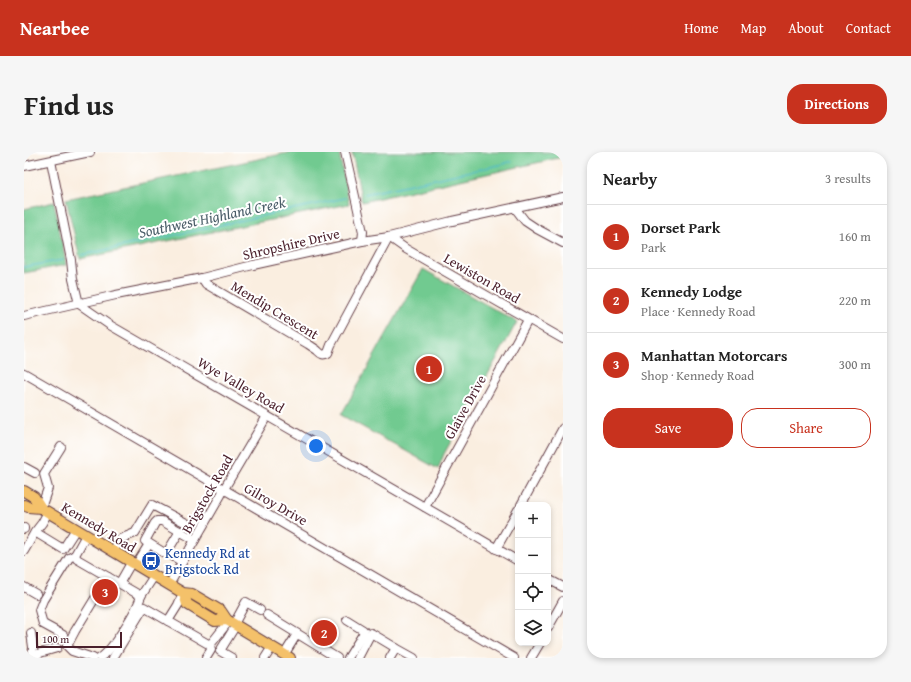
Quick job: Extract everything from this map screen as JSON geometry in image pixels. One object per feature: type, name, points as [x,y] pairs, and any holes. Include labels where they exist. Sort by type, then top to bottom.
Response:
[{"type":"main road","name":"Kennedy Road","points":[[24,491],[34,497],[45,510],[184,594],[192,594],[221,611],[231,623],[287,656]]},
{"type":"main road","name":"Kennedy Road","points":[[25,509],[45,510]]},
{"type":"street","points":[[24,166],[90,152]]},
{"type":"street","points":[[345,152],[363,232],[362,241]]},
{"type":"street","points":[[51,160],[79,304]]},
{"type":"street","name":"Shropshire Drive","points":[[24,316],[116,295],[202,278],[362,241],[389,238],[452,221],[563,196]]},
{"type":"street","points":[[515,208],[526,221],[537,229],[563,243]]},
{"type":"street","name":"Mendip Crescent","points":[[202,278],[206,284],[316,349],[320,354],[325,355],[328,353],[389,238]]},
{"type":"street","name":"Lewiston Road","points":[[389,238],[563,339]]},
{"type":"street","name":"Wye Valley Road","points":[[79,304],[108,324],[515,559]]},
{"type":"street","name":"Glaive Drive","points":[[425,506],[528,320]]},
{"type":"street","name":"Gilroy Drive","points":[[24,373],[514,658]]},
{"type":"street","name":"Brigstock Road","points":[[169,585],[267,416]]},
{"type":"street","points":[[523,502],[563,428]]},
{"type":"street","points":[[24,551],[42,523],[48,488],[44,474],[61,447]]},
{"type":"street","points":[[24,466],[35,473]]},
{"type":"street","points":[[113,552],[120,539],[135,533],[152,505],[188,524]]},
{"type":"street","points":[[496,549],[515,515]]},
{"type":"street","points":[[182,562],[145,541],[157,521],[162,520],[195,540]]},
{"type":"street","points":[[35,532],[63,549],[76,529]]},
{"type":"street","points":[[166,554],[180,531]]},
{"type":"street","points":[[63,635],[43,624],[39,610],[43,600],[68,558],[75,555],[86,535]]},
{"type":"street","points":[[119,584],[149,544]]},
{"type":"street","points":[[75,555],[77,559],[141,596]]},
{"type":"street","points":[[100,658],[116,641],[154,576]]},
{"type":"street","points":[[93,658],[72,651],[67,646],[108,578]]},
{"type":"street","points":[[551,581],[563,587]]},
{"type":"street","points":[[24,587],[36,594]]},
{"type":"street","points":[[168,621],[184,594]]},
{"type":"street","points":[[206,658],[211,650],[210,645],[231,623],[246,602],[337,658]]},
{"type":"street","points":[[551,623],[563,602]]},
{"type":"street","points":[[113,658],[144,607],[210,645]]},
{"type":"street","points":[[347,620],[364,631],[348,658]]},
{"type":"street","points":[[231,623],[220,651],[232,658]]},
{"type":"street","points":[[31,633],[33,647],[32,658]]},
{"type":"street","points":[[287,656],[297,634]]},
{"type":"street","points":[[358,658],[372,634],[414,658]]},
{"type":"street","points":[[531,658],[538,646]]},
{"type":"street","points":[[266,658],[272,647]]},
{"type":"street","points":[[32,658],[40,652],[57,648]]},
{"type":"street","points":[[390,658],[396,648]]},
{"type":"green space","points":[[292,152],[339,152],[349,204],[80,259],[66,199]]},
{"type":"green space","points":[[352,152],[563,152],[563,157],[362,202]]},
{"type":"green space","points":[[54,202],[66,265],[24,273],[24,209]]},
{"type":"green space","points":[[423,269],[517,322],[444,454],[438,469],[341,415]]},
{"type":"waterway","name":"Southwest Highland Creek","points":[[365,194],[512,162]]},
{"type":"waterway","name":"Southwest Highland Creek","points":[[82,255],[345,198]]},
{"type":"waterway","name":"Southwest Highland Creek","points":[[24,267],[63,260]]},
{"type":"place","name":"Dorset Park","points":[[429,369]]},
{"type":"place","name":"Kennedy Rd at Brigstock Rd","points":[[151,561]]},
{"type":"place","name":"Manhattan Motorcars","points":[[105,592]]},
{"type":"place","name":"Kennedy Lodge","points":[[324,633]]}]
